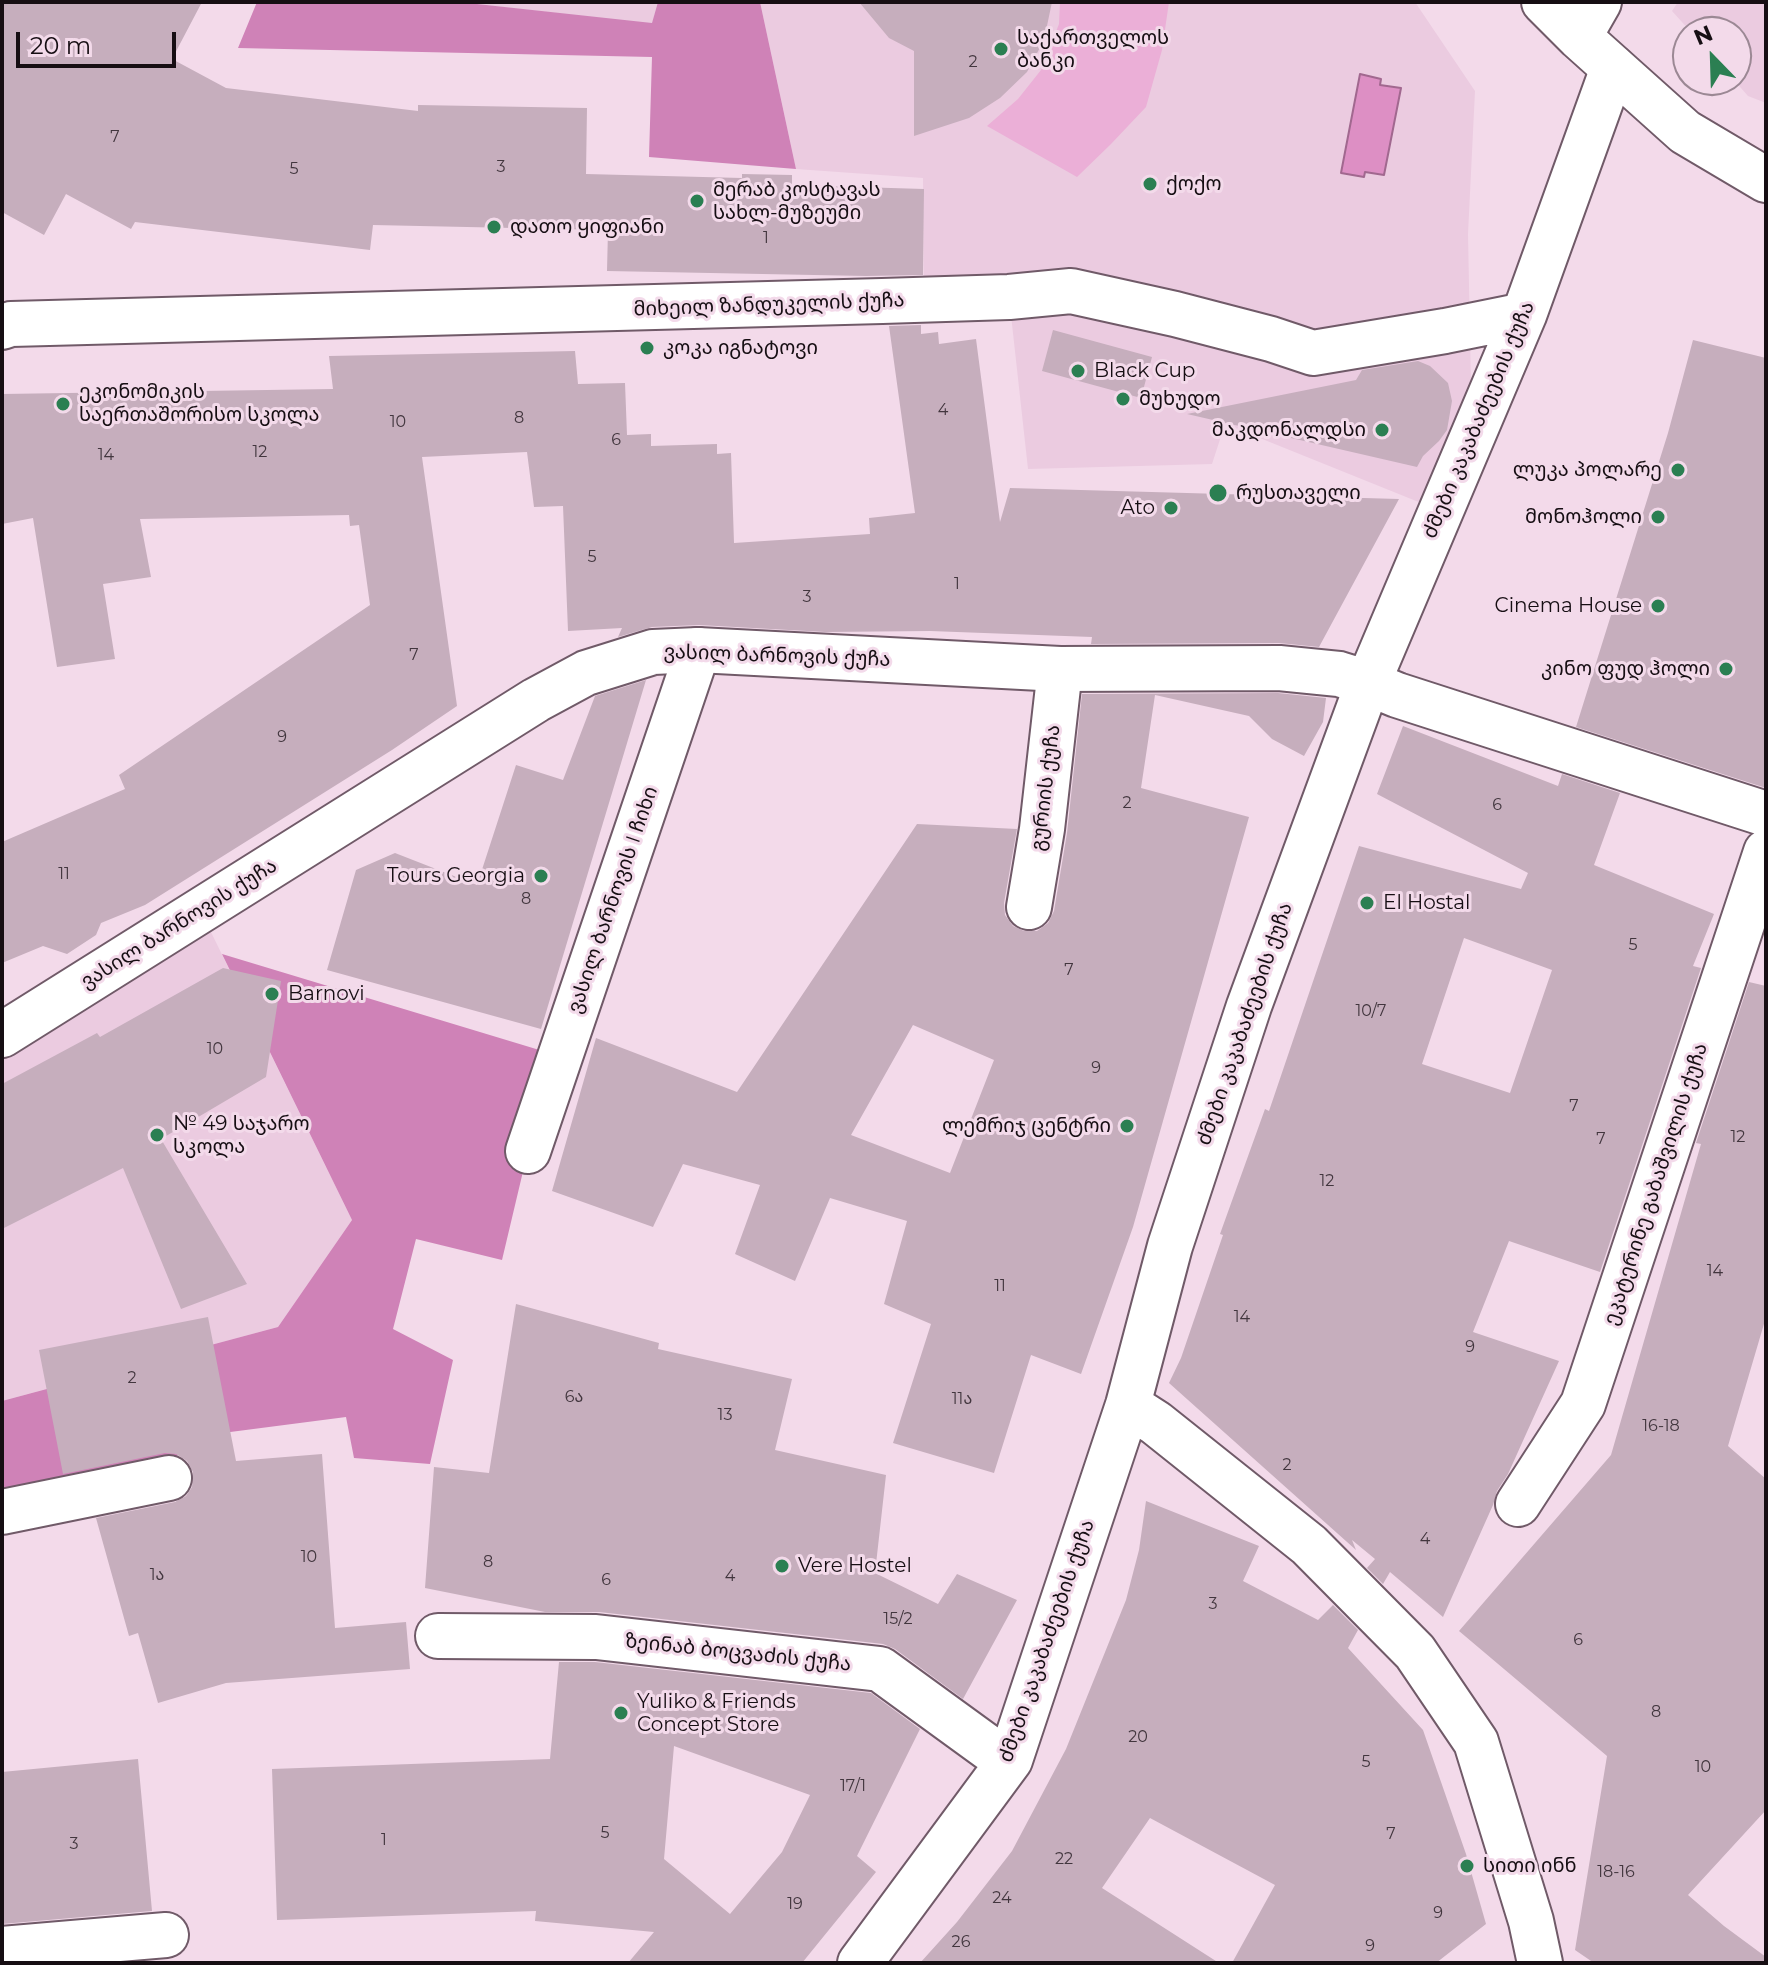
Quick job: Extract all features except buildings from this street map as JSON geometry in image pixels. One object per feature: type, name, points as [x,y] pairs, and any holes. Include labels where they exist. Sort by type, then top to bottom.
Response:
[{"type":"street","points":[[1544,2],[1589,19],[1613,68],[1685,132],[1766,180]]},
{"type":"street","name":"ძმები კაკაბაძეების ქუჩა","points":[[860,1963],[1010,1760],[1128,1405],[1170,1246],[1244,1021],[1368,683],[1524,315],[1613,68]]},
{"type":"street","name":"მიხეილ ზანდუკელის ქუჩა","points":[[2,327],[11,324],[910,301],[1071,291],[1175,314],[1313,353],[1524,315]]},
{"type":"street","name":"ვასილ ბარნოვის ქუჩა","points":[[2,1035],[536,700],[586,673],[653,652],[698,650],[1060,669],[1279,668],[1339,674],[1368,683]]},
{"type":"street","name":"ვასილ ბარნოვის I ჩიხი","points":[[528,1151],[698,650]]},
{"type":"street","name":"გურიის ქუჩა","points":[[1029,907],[1042,829],[1060,669]]},
{"type":"street","points":[[1368,683],[1766,814]]},
{"type":"street","name":"ეკატერინე გაბაშვილის ქუჩა","points":[[1518,1504],[1583,1404],[1766,852]]},
{"type":"street","points":[[1128,1405],[1156,1423],[1309,1545],[1415,1652],[1476,1742],[1531,1921],[1540,1963]]},
{"type":"street","points":[[2,1512],[169,1478]]},
{"type":"street","name":"ზეინაბ ბოცვაძის ქუჩა","points":[[438,1636],[596,1637],[880,1669],[990,1749],[1010,1760]]},
{"type":"street","points":[[2,1949],[166,1935]]},
{"type":"shaded area","points":[[257,2],[477,2],[652,23],[658,2],[760,2],[796,169],[649,157],[652,57],[238,48]]},
{"type":"shaded area","points":[[477,2],[658,2],[652,24]]},
{"type":"shaded area","points":[[760,2],[1415,2],[1475,91],[1468,234],[1471,387],[1431,507],[1225,424],[1212,464],[1028,469],[1009,297],[924,300],[923,178],[796,169]]},
{"type":"shaded area","points":[[1060,2],[1169,2],[1162,50],[1146,107],[1077,177],[987,126],[1018,99],[1041,70],[1059,24]]},
{"type":"shaded area","points":[[1678,2],[1766,2],[1766,103],[1748,96],[1752,96],[1752,16],[1677,16],[1672,11]]},
{"type":"shaded area","points":[[1360,74],[1381,79],[1380,85],[1401,88],[1384,175],[1365,172],[1364,177],[1341,173]]},
{"type":"shaded area","name":"№ 49 საჯარო სკოლა","points":[[208,926],[352,1220],[278,1327],[2,1401],[2,1051]]},
{"type":"shaded area","points":[[222,954],[546,1052],[525,1163],[502,1260],[416,1239],[393,1329],[453,1360],[430,1464],[354,1458],[346,1417],[184,1438],[173,1467],[2,1497],[2,1401],[278,1327],[352,1220]]},
{"type":"place","name":"საქართველოს ბანკი","points":[[1001,49]]},
{"type":"place","name":"ქოქო","points":[[1150,184]]},
{"type":"place","name":"მერაბ კოსტავას სახლ-მუზეუმი","points":[[697,201]]},
{"type":"place","name":"დათო ყიფიანი","points":[[494,227]]},
{"type":"place","name":"კოკა იგნატოვი","points":[[647,348]]},
{"type":"place","name":"Black Cup","points":[[1078,371]]},
{"type":"place","name":"მუხუდო","points":[[1123,399]]},
{"type":"place","name":"ეკონომიკის საერთაშორისო სკოლა","points":[[63,404]]},
{"type":"place","name":"მაკდონალდსი","points":[[1382,430]]},
{"type":"place","name":"ლუკა პოლარე","points":[[1678,470]]},
{"type":"place","name":"რუსთაველი","points":[[1218,493]]},
{"type":"place","name":"Ato","points":[[1171,508]]},
{"type":"place","name":"მონოჰოლი","points":[[1658,517]]},
{"type":"place","name":"Cinema House","points":[[1658,606]]},
{"type":"place","name":"კინო ფუდ ჰოლი","points":[[1726,669]]},
{"type":"place","name":"Tours Georgia","points":[[541,876]]},
{"type":"place","name":"El Hostal","points":[[1367,903]]},
{"type":"place","name":"Barnovi","points":[[272,994]]},
{"type":"place","name":"ლემრიჯ ცენტრი","points":[[1127,1126]]},
{"type":"place","name":"№ 49 საჯარო სკოლა","points":[[157,1135]]},
{"type":"place","name":"Vere Hostel","points":[[782,1566]]},
{"type":"place","name":"Yuliko & Friends Concept Store","points":[[621,1713]]},
{"type":"place","name":"სითი ინნ","points":[[1467,1866]]}]
